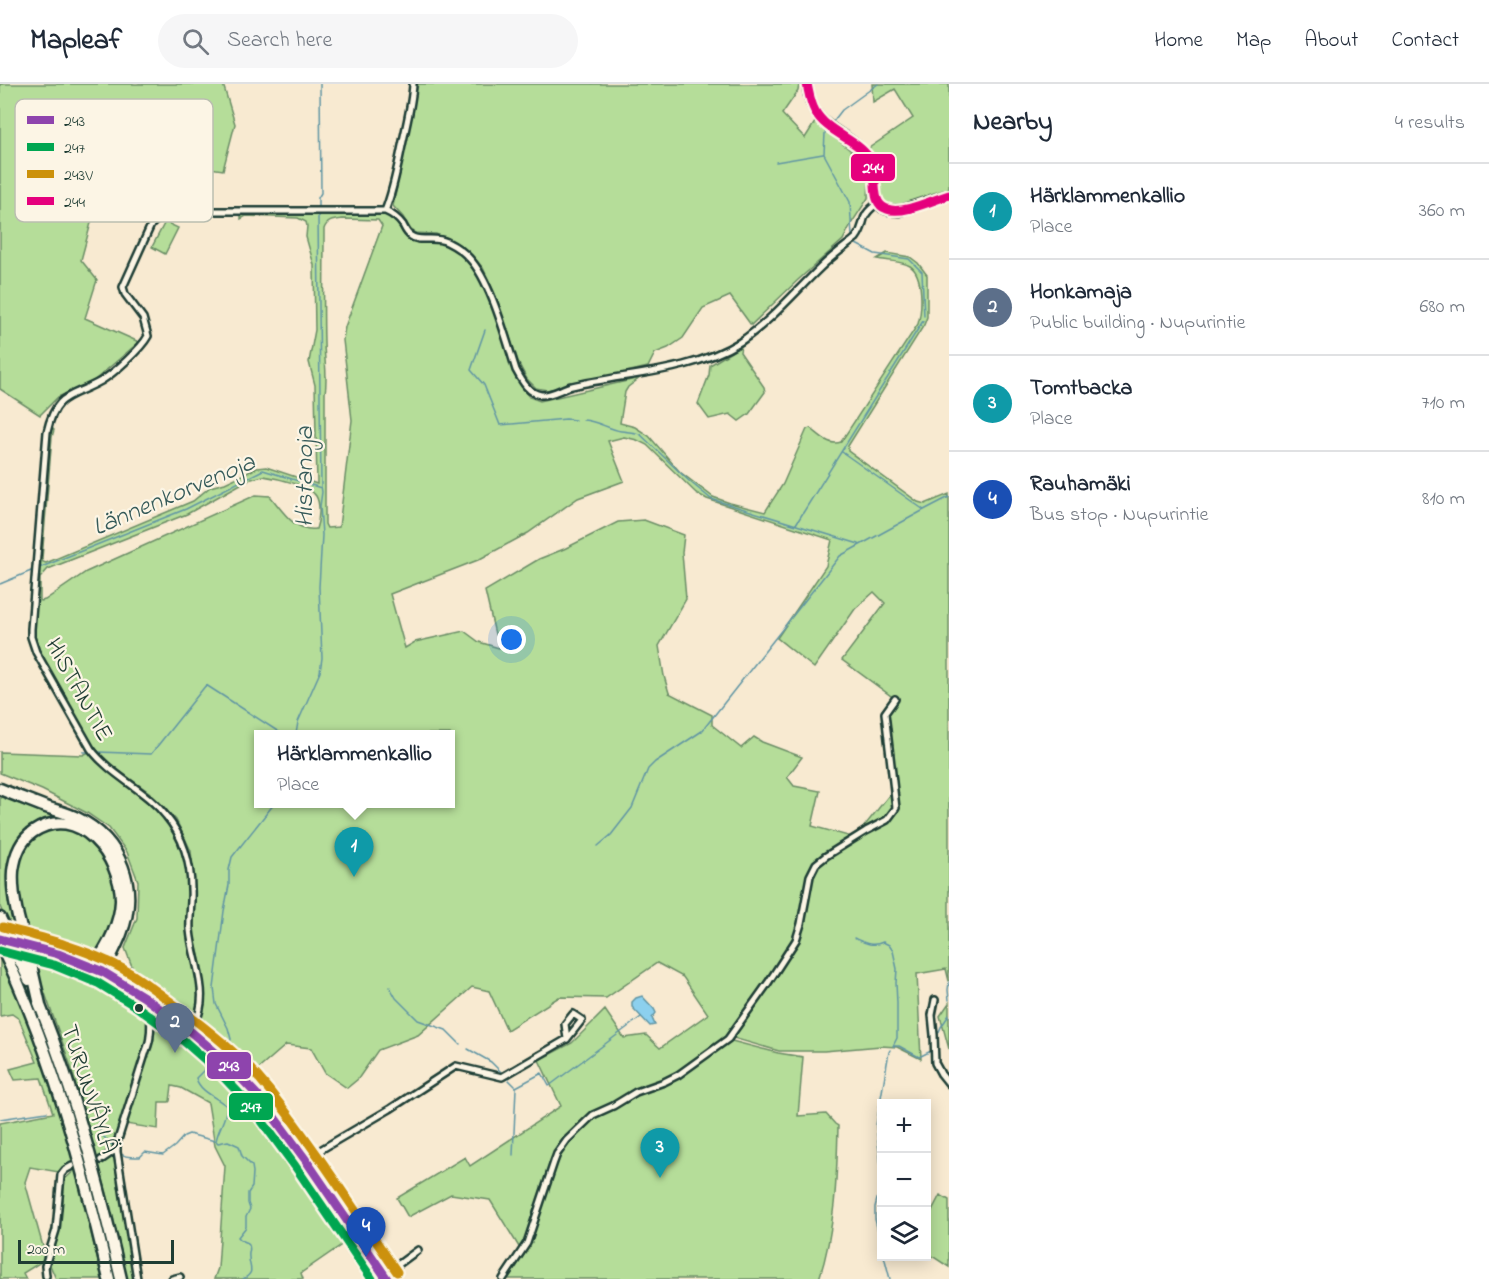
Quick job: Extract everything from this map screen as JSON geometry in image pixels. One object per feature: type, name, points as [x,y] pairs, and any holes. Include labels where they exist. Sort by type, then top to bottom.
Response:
[{"type":"highway","points":[[0,789],[75,817],[92,826],[112,845],[128,884],[129,899],[121,934],[98,969]]},
{"type":"highway","points":[[41,1009],[16,907],[13,873],[15,860],[22,843],[26,837],[40,827],[62,823],[83,830],[93,837],[110,859],[121,901],[119,916],[98,969]]},
{"type":"highway","name":"TURUNVÄYLÄ","points":[[0,918],[27,974],[76,1107],[99,1185],[121,1279]]},
{"type":"highway","name":"TURUNVÄYLÄ","points":[[0,944],[29,1009],[64,1106],[88,1190],[109,1279]]},
{"type":"main road","points":[[807,84],[817,116],[872,161],[875,171],[875,193],[878,203],[884,209],[899,211],[949,195]]},
{"type":"main road","points":[[0,939],[47,951],[98,969],[121,981],[191,1032],[242,1077],[259,1097],[305,1159],[386,1277]]},
{"type":"street","points":[[413,84],[411,104],[390,198],[384,211],[399,220],[409,236],[419,239],[441,239],[468,256],[484,282],[521,380],[526,387],[540,395],[547,395],[571,386],[673,367],[699,360],[731,347],[756,329],[823,264],[856,238],[866,213],[878,203]]},
{"type":"street","name":"HISTANTIE","points":[[213,211],[384,211]]},
{"type":"street","name":"HISTANTIE","points":[[153,222],[123,287],[125,294],[143,318],[148,336],[146,340],[107,377],[67,396],[53,411],[49,421],[31,637],[36,652],[98,759],[154,803],[167,816],[180,837],[191,879],[191,937],[202,994],[200,1014],[191,1032]]},
{"type":"street","points":[[503,1279],[527,1243],[557,1154],[567,1140],[597,1113],[614,1106],[636,1092],[678,1075],[728,1040],[796,940],[810,876],[816,864],[887,820],[896,808],[885,713],[895,699]]},
{"type":"street","points":[[935,1000],[932,1015],[935,1063],[940,1074],[949,1084]]},
{"type":"street","points":[[137,1279],[117,1143],[150,1036],[151,1012],[156,1006]]},
{"type":"street","points":[[305,1159],[390,1109],[456,1066],[502,1077],[567,1039]]},
{"type":"street","points":[[101,1160],[117,1149]]},
{"type":"street","points":[[46,1276],[45,1266],[55,1234],[61,1175],[72,1166]]},
{"type":"street","points":[[386,1277],[418,1250]]},
{"type":"street","points":[[172,1279],[180,1277]]},
{"type":"green space","points":[[0,84],[223,84],[235,124],[223,170],[213,168],[213,99],[15,99],[15,222],[91,222],[81,260],[97,280],[85,318],[139,342],[90,384],[58,397],[40,415],[0,389]]},
{"type":"green space","points":[[418,84],[799,84],[798,91],[782,114],[805,138],[815,122],[860,158],[869,175],[868,198],[843,240],[751,325],[730,296],[703,308],[683,338],[655,353],[648,367],[547,390],[536,388],[527,379],[519,364],[495,294],[483,268],[471,254],[457,244],[436,234],[416,233],[411,230],[393,206]]},
{"type":"green space","points":[[872,84],[949,84],[949,188],[901,204],[889,204],[880,199],[878,167],[866,150],[913,118],[895,89],[873,102]]},
{"type":"green space","points":[[241,212],[380,213],[395,221],[412,241],[418,243],[436,240],[453,247],[467,259],[479,276],[496,316],[515,373],[529,397],[540,401],[640,378],[625,392],[620,423],[635,427],[649,436],[680,472],[713,497],[765,512],[783,484],[807,429],[810,428],[832,443],[841,442],[918,324],[921,293],[915,271],[903,263],[877,259],[887,253],[910,257],[927,275],[927,317],[924,325],[848,446],[848,451],[918,502],[925,504],[949,494],[949,981],[946,969],[917,974],[921,1059],[897,1047],[779,1051],[730,1037],[728,1040],[803,1057],[798,1116],[826,1114],[838,1126],[832,1223],[819,1279],[508,1279],[524,1255],[490,1200],[451,1194],[408,1217],[397,1198],[465,1157],[470,1166],[561,1106],[539,1060],[572,1043],[605,1010],[624,1038],[646,1035],[660,1048],[708,1014],[683,977],[657,963],[606,998],[559,997],[507,1030],[489,991],[472,987],[418,1035],[378,1050],[358,1079],[347,1088],[325,1073],[311,1048],[286,1045],[248,1078],[197,1032],[205,1004],[202,967],[193,932],[195,889],[191,851],[176,820],[149,792],[108,763],[84,734],[36,648],[33,629],[50,426],[54,430],[42,559],[46,563],[193,501],[210,487],[225,483],[257,468],[266,467],[317,484],[315,385],[309,362],[315,330],[314,265],[306,237],[306,222],[298,218],[246,216],[241,219]],"holes":[[[334,220],[378,220],[382,226],[345,327],[343,340],[352,420],[339,527],[327,528],[325,524],[324,229],[329,222]],[[624,437],[647,445],[696,493],[707,499],[832,540],[826,566],[777,638],[814,668],[855,609],[874,592],[885,603],[842,660],[895,699],[885,713],[894,789],[855,838],[812,826],[820,791],[794,786],[787,777],[802,757],[754,737],[741,748],[712,725],[712,715],[669,693],[659,646],[686,599],[682,553],[684,535],[644,520],[618,522],[539,559],[485,591],[495,634],[501,639],[499,648],[479,642],[464,631],[415,642],[405,648],[390,594],[478,560],[528,533],[578,498],[624,481],[608,441]],[[263,476],[292,483],[312,492],[318,499],[319,508],[316,529],[308,529],[295,524],[270,496],[256,495],[86,572],[45,600],[40,600],[40,578],[48,569],[187,514],[248,480]]]},
{"type":"green space","points":[[165,222],[178,228],[165,254],[152,247]]},
{"type":"green space","points":[[741,346],[740,352],[764,387],[765,392],[749,414],[739,421],[730,414],[709,419],[698,404],[709,375],[710,365]]},
{"type":"green space","points":[[0,752],[83,755],[89,752],[102,766],[146,801],[171,828],[180,845],[187,873],[187,925],[198,988],[194,1020],[145,983],[133,969],[125,948],[137,918],[138,881],[127,852],[109,828],[87,813],[42,790],[0,773]]},
{"type":"green space","points":[[0,791],[81,822],[99,836],[112,852],[125,886],[125,905],[122,924],[104,963],[101,961],[121,917],[122,893],[119,875],[112,858],[90,831],[75,823],[58,821],[40,825],[30,831],[16,849],[13,860],[12,896],[25,959],[0,907]]},
{"type":"green space","points":[[62,825],[88,836],[108,859],[118,892],[114,922],[96,956],[87,958],[56,947],[27,942],[15,879],[18,859],[33,834]]},
{"type":"green space","points":[[30,951],[89,970],[113,983],[150,1010],[147,1021],[149,1034],[115,1140],[114,1153],[135,1279],[127,1279],[111,1208],[70,1064]]},
{"type":"green space","points":[[0,957],[42,1058],[75,1163],[67,1165],[59,1172],[30,1167],[25,1182],[45,1254],[41,1262],[23,1273],[26,1279],[0,1279],[0,1123],[53,1113],[41,1078],[15,1080],[10,1069],[37,1062],[19,1019],[12,1014],[0,1016]]},
{"type":"green space","points":[[949,1003],[949,1049],[940,1016]]},
{"type":"green space","points":[[156,1010],[225,1066],[243,1086],[269,1117],[353,1237],[301,1273],[303,1279],[214,1279],[218,1268],[225,1166],[215,1146],[208,1103],[181,1088],[172,1086],[170,1101],[159,1102],[158,1129],[125,1124],[152,1035],[153,1012]]},
{"type":"green space","points":[[76,1169],[102,1279],[56,1279],[50,1265],[59,1233],[65,1179]]},
{"type":"green space","points":[[940,1195],[949,1200],[949,1267],[931,1255],[931,1212]]},
{"type":"water","points":[[642,996],[656,1013],[652,1018],[655,1025],[650,1026],[632,1007],[632,1002]]},
{"type":"waterway","name":"Histanoja","points":[[318,206],[321,193],[320,84]]},
{"type":"waterway","points":[[832,123],[842,110],[878,84]]},
{"type":"waterway","points":[[827,130],[824,154],[850,202],[852,237]]},
{"type":"waterway","points":[[776,162],[823,154]]},
{"type":"waterway","name":"Histanoja","points":[[297,730],[320,672],[322,658],[319,587],[322,492],[318,215]]},
{"type":"waterway","points":[[856,244],[875,254],[909,259],[922,272],[924,316]]},
{"type":"waterway","points":[[796,524],[923,321]]},
{"type":"waterway","points":[[485,330],[471,370],[484,385],[500,425],[575,420]]},
{"type":"waterway","points":[[583,420],[616,430],[640,434],[711,499],[859,544]]},
{"type":"waterway","points":[[842,452],[924,510]]},
{"type":"waterway","name":"Lännenkorvenoja","points":[[39,568],[186,509],[263,470],[321,488]]},
{"type":"waterway","points":[[598,846],[611,835],[632,808],[648,769],[702,731],[840,556],[949,497]]},
{"type":"waterway","name":"Lännenkorvenoja","points":[[0,584],[31,571]]},
{"type":"waterway","points":[[98,752],[151,754],[206,685],[276,730]]},
{"type":"waterway","points":[[83,752],[88,752]]},
{"type":"waterway","name":"Histanoja","points":[[222,1053],[229,1046],[231,1039],[216,1004],[214,988],[229,885],[229,870],[232,857],[271,808]]},
{"type":"waterway","points":[[854,938],[872,944],[883,942],[893,951],[897,969],[897,1038],[893,1046],[899,1046],[919,1057],[931,1051]]},
{"type":"waterway","points":[[949,982],[949,1000]]},
{"type":"waterway","points":[[390,987],[396,998],[418,1020],[446,1030],[460,1044]]},
{"type":"waterway","points":[[938,1034],[949,1015]]},
{"type":"waterway","points":[[507,1078],[516,1087],[542,1073],[549,1086],[641,1017]]},
{"type":"waterway","points":[[468,1049],[491,1062],[501,1072]]},
{"type":"waterway","points":[[879,1153],[876,1126],[890,1050]]},
{"type":"waterway","name":"Histanoja","points":[[214,1060],[196,1078],[205,1091],[227,1106],[216,1141],[218,1143],[228,1141],[239,1146],[242,1156],[252,1166],[253,1172],[252,1187],[248,1193],[250,1209],[246,1217],[246,1227],[238,1237],[250,1247],[251,1272],[243,1279]]},
{"type":"waterway","points":[[513,1155],[516,1088]]},
{"type":"waterway","points":[[95,1107],[99,1116],[97,1118],[101,1134],[113,1146]]},
{"type":"waterway","points":[[0,1119],[47,1112]]},
{"type":"waterway","points":[[120,1153],[132,1157],[140,1157],[145,1152],[163,1155],[189,1134],[215,1141]]},
{"type":"waterway","points":[[877,1199],[875,1207],[877,1227]]},
{"type":"waterway","points":[[885,1261],[890,1279]]},
{"type":"transit line","name":"244","points":[[807,84],[812,104],[820,119],[857,146],[870,159],[873,165],[876,194],[881,206],[901,210],[949,195]]},
{"type":"transit line","name":"243V","points":[[3,927],[68,946],[116,965],[156,991],[223,1043],[258,1078],[286,1112],[397,1272]]},
{"type":"transit line","name":"243","points":[[0,939],[58,954],[103,972],[144,997],[225,1061],[259,1097],[305,1159],[387,1279]]},
{"type":"transit line","name":"247","points":[[0,951],[54,965],[98,983],[137,1007],[184,1041],[217,1070],[250,1105],[295,1166],[372,1279]]},
{"type":"place","name":"Härklammenkallio","points":[[354,877]]},
{"type":"place","name":"Honkamaja","points":[[175,1053]]},
{"type":"place","name":"Tomtbacka","points":[[660,1178]]},
{"type":"place","name":"Rauhamäki","points":[[366,1257]]}]
